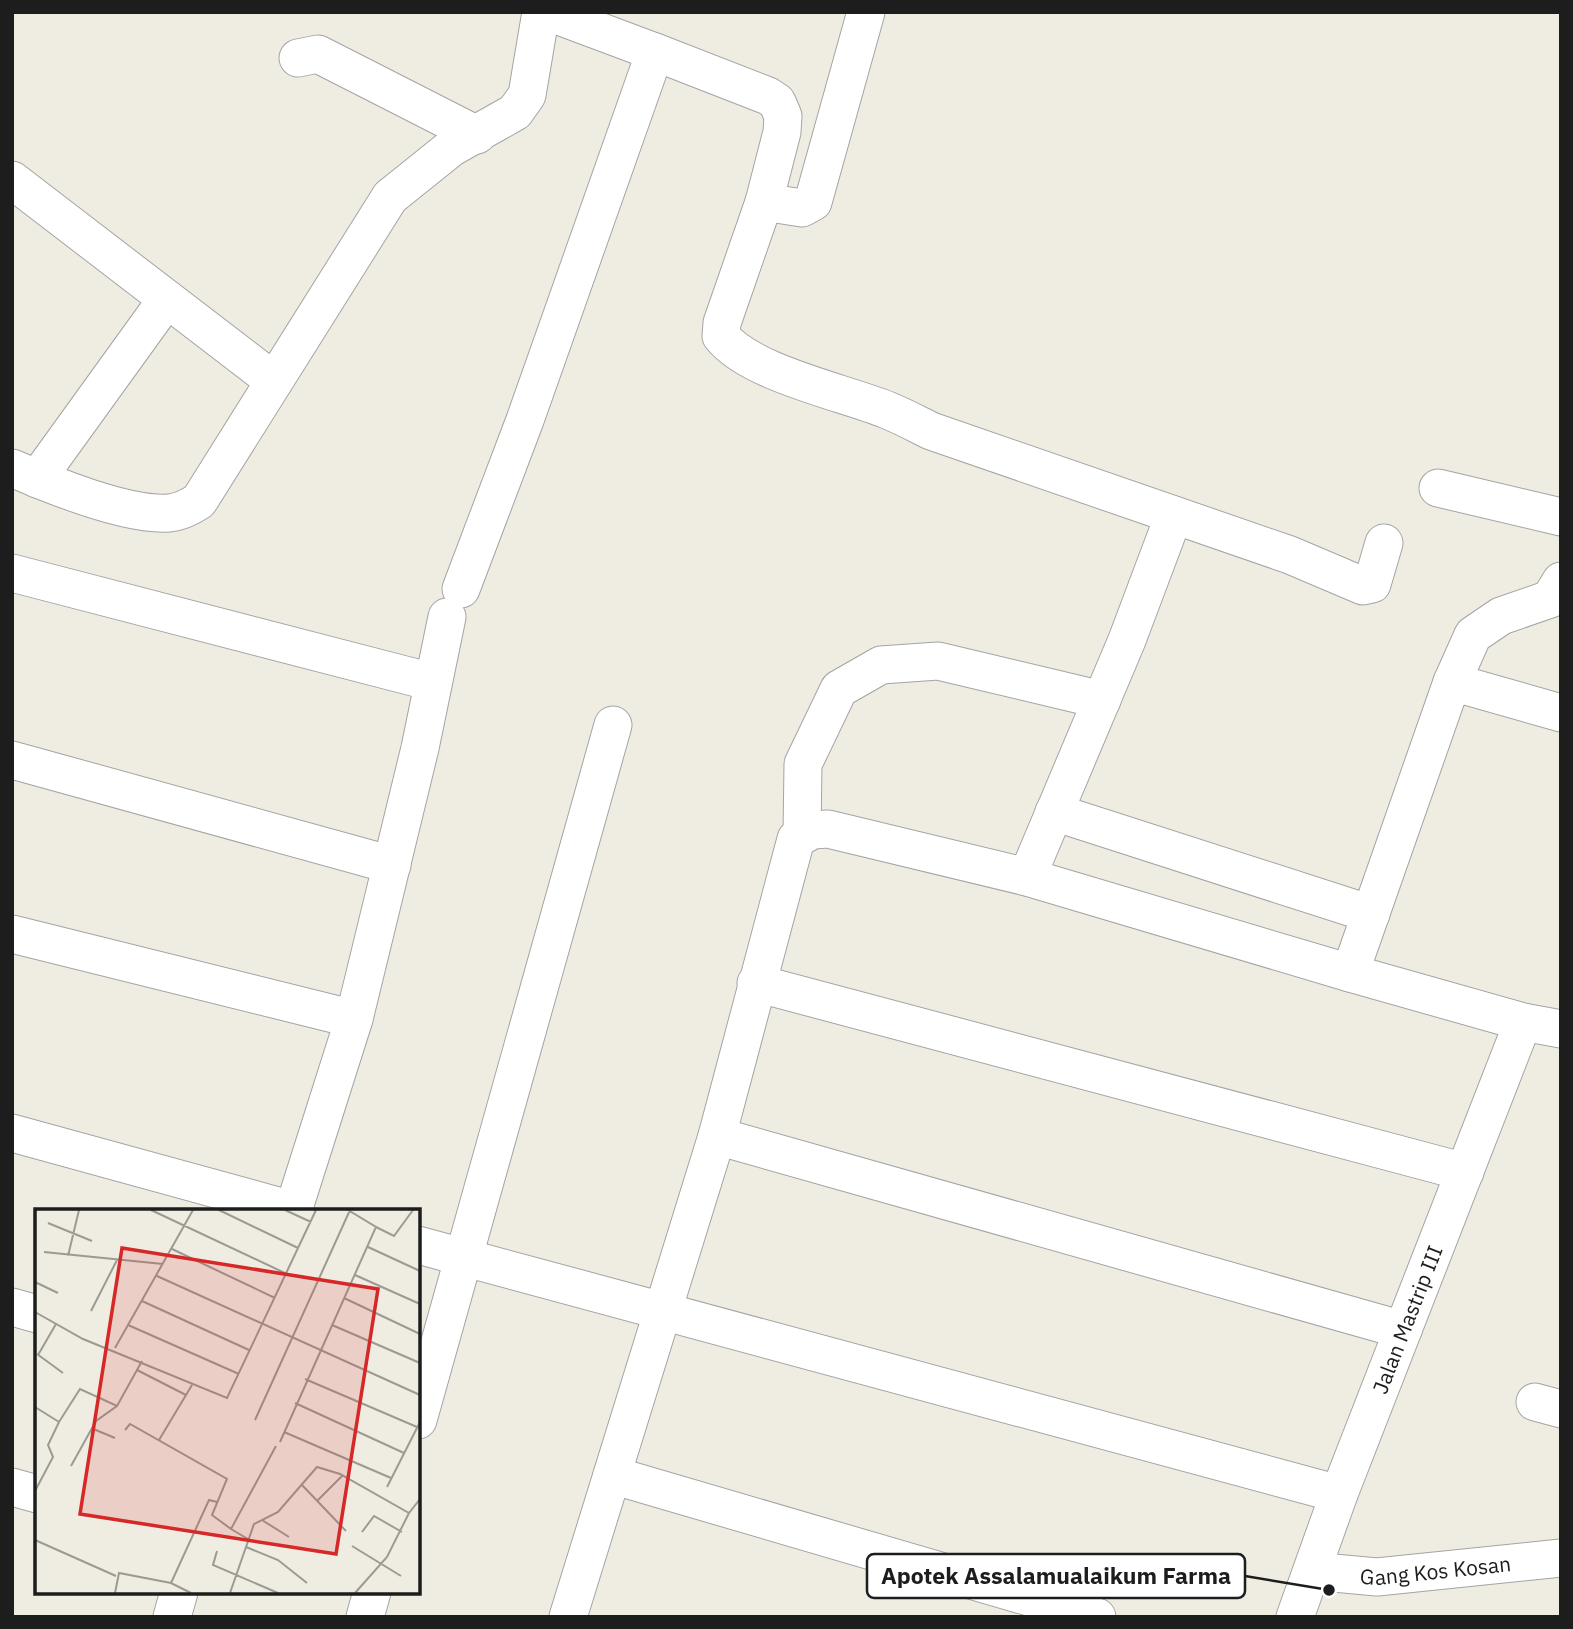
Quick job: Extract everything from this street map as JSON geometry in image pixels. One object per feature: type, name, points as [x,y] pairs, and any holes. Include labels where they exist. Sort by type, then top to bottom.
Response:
[{"type":"street","points":[[167,299],[25,474],[144,512],[170,513],[188,508],[199,501],[390,197],[451,148],[497,125],[523,104],[527,95],[541,12]]},
{"type":"street","points":[[548,12],[656,51],[777,102],[783,116],[782,132],[764,202],[722,323],[721,336],[729,347],[783,374],[887,411],[931,431],[1174,515],[1366,586],[1372,584],[1384,543]]},
{"type":"street","points":[[764,202],[802,208],[813,202],[866,12]]},
{"type":"street","points":[[295,1209],[354,1019],[393,865],[432,682],[454,603],[525,420],[656,51]]},
{"type":"street","points":[[298,58],[318,54],[477,135]]},
{"type":"street","points":[[12,180],[274,381]]},
{"type":"street","points":[[1438,488],[1561,517]]},
{"type":"street","points":[[1027,877],[1102,700],[1174,515]]},
{"type":"street","points":[[12,573],[432,682]]},
{"type":"street","points":[[1350,973],[1452,682],[1473,635],[1501,616],[1550,599],[1561,581]]},
{"type":"street","points":[[802,834],[803,764],[839,689],[881,665],[938,661],[1102,700]]},
{"type":"street","points":[[1452,682],[1561,712]]},
{"type":"street","points":[[420,1413],[613,725]]},
{"type":"street","points":[[12,760],[393,865]]},
{"type":"street","points":[[1054,812],[1371,914]]},
{"type":"street","points":[[568,1617],[717,1136],[796,839],[802,834],[828,829],[1027,877],[1350,973],[1523,1022],[1561,1029]]},
{"type":"street","points":[[12,934],[354,1019]]},
{"type":"street","points":[[756,983],[1465,1172]]},
{"type":"street","name":"Jalan Mastrip III","points":[[1295,1617],[1339,1494],[1523,1022]]},
{"type":"street","points":[[12,1133],[287,1209]]},
{"type":"street","points":[[717,1136],[1403,1330]]},
{"type":"street","points":[[420,1246],[1339,1494]]},
{"type":"street","points":[[12,1307],[35,1313]]},
{"type":"street","points":[[612,1475],[1097,1617]]},
{"type":"street","points":[[12,1487],[35,1493]]},
{"type":"street","name":"Gang Kos Kosan","points":[[1311,1571],[1377,1577],[1561,1559]]},
{"type":"street","points":[[172,1617],[178,1594]]},
{"type":"street","points":[[365,1617],[371,1594]]},
{"type":"place","name":"Apotek Assalamualaikum Farma","points":[[1329,1590]]}]
